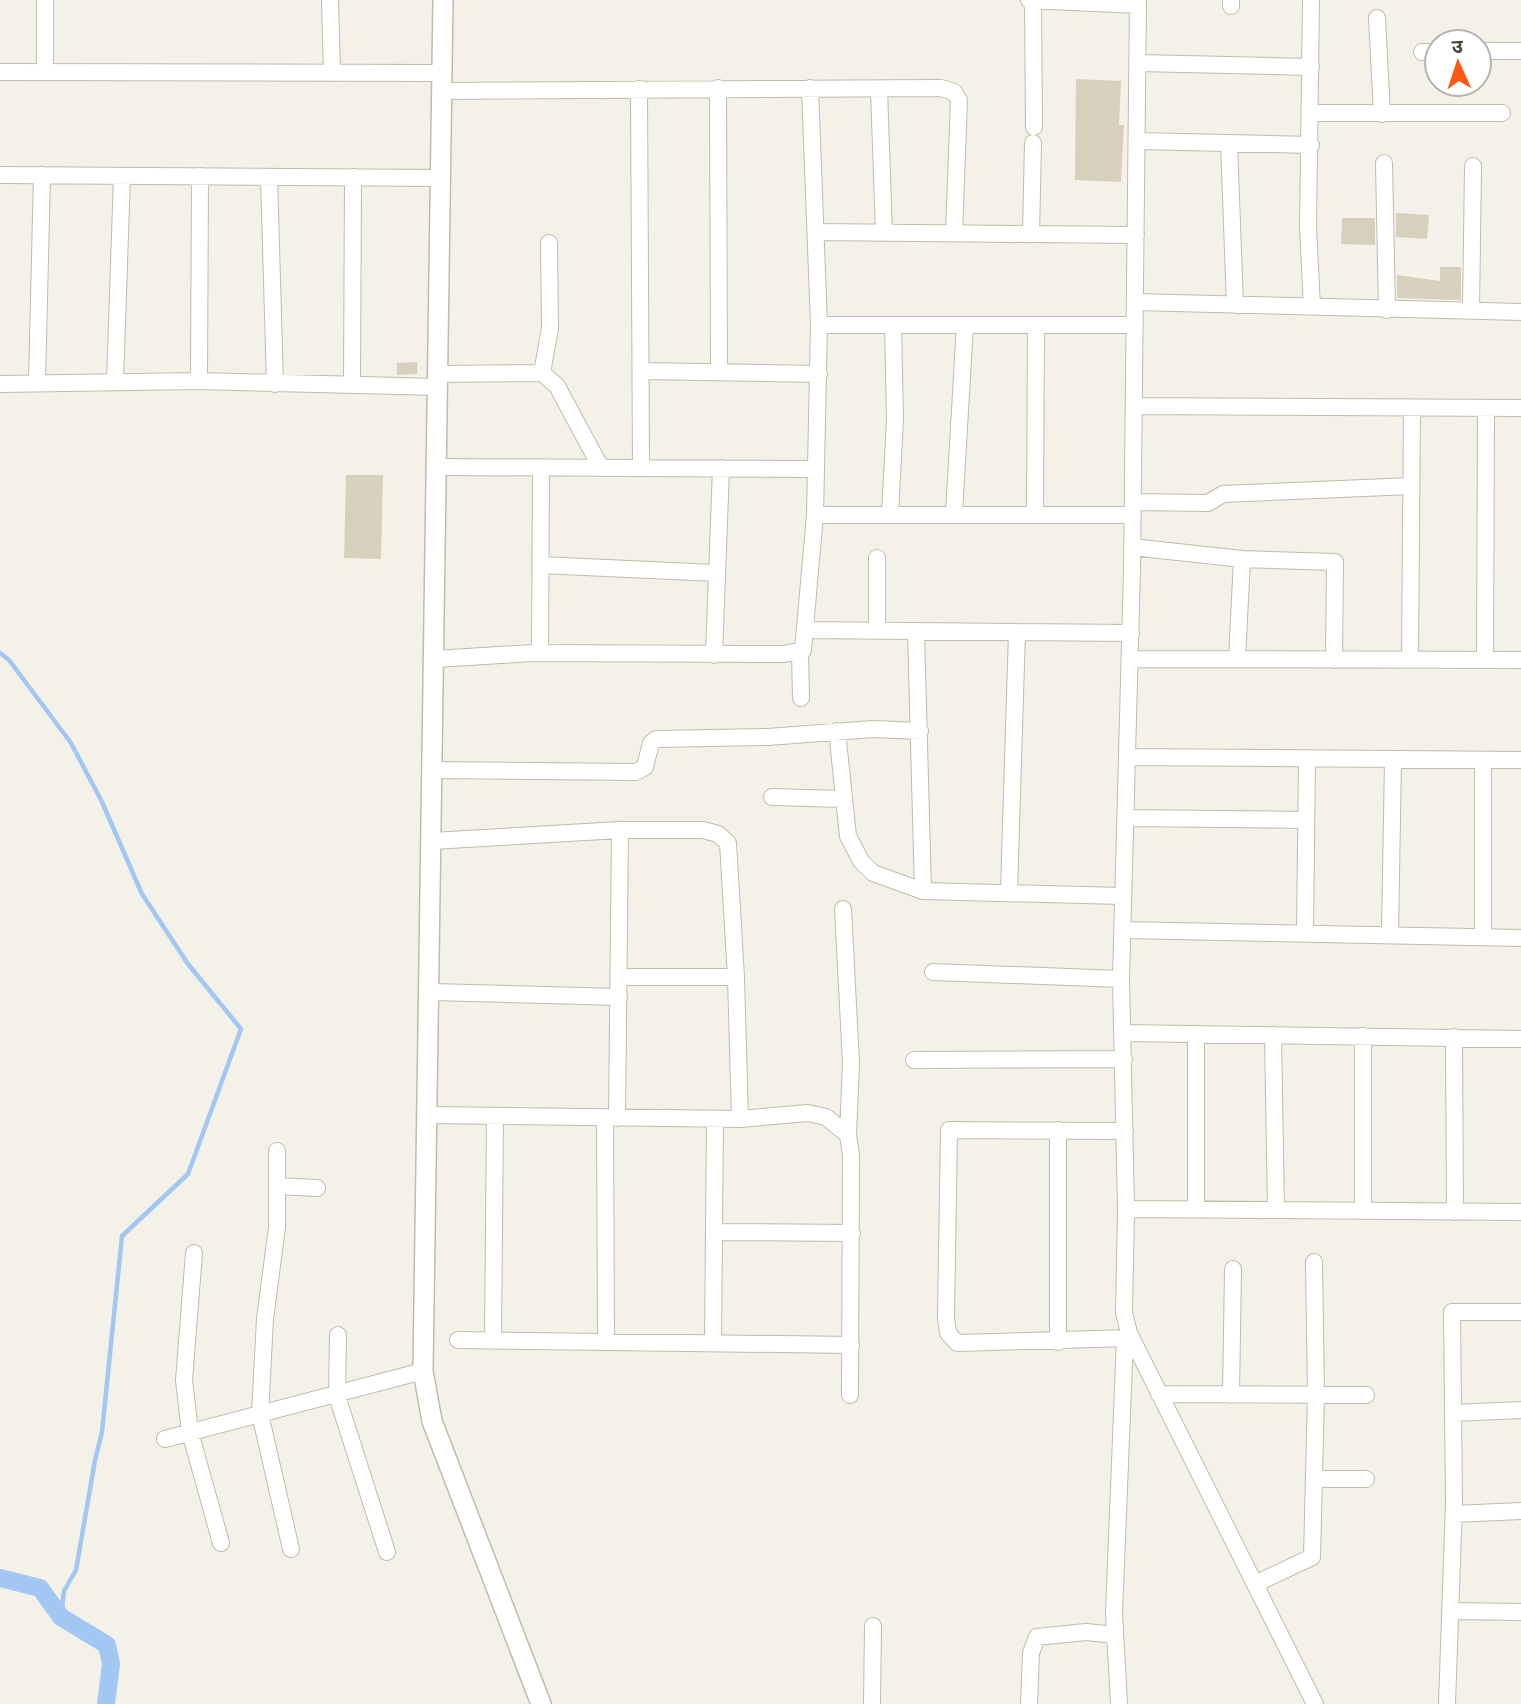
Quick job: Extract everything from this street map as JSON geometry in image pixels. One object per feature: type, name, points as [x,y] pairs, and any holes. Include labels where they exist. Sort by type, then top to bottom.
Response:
[{"type":"street","points":[[44,0],[45,72]]},
{"type":"street","points":[[330,0],[332,72]]},
{"type":"street","points":[[443,0],[424,1371],[432,1421],[541,1704]]},
{"type":"street","points":[[1031,234],[1034,135],[1031,0],[1138,3],[1133,508],[1121,979],[1126,1209],[1124,1312],[1128,1338],[1118,1467],[1115,1635],[1119,1704]]},
{"type":"street","points":[[1311,0],[1308,227],[1312,307]]},
{"type":"street","points":[[1377,18],[1382,114]]},
{"type":"street","points":[[1493,51],[1521,51]]},
{"type":"street","points":[[1139,62],[1311,67]]},
{"type":"street","points":[[0,72],[332,72],[443,82],[639,89],[942,88],[954,92],[959,100],[954,233]]},
{"type":"street","points":[[718,88],[719,372]]},
{"type":"street","points":[[801,698],[800,652],[804,647],[806,630],[815,515],[820,325],[810,88]]},
{"type":"street","points":[[639,89],[641,468]]},
{"type":"street","points":[[879,90],[884,233]]},
{"type":"street","points":[[1311,113],[1502,113]]},
{"type":"street","points":[[1138,141],[1311,145]]},
{"type":"street","points":[[1229,143],[1235,304]]},
{"type":"street","points":[[1384,163],[1387,310]]},
{"type":"street","points":[[1471,311],[1473,166]]},
{"type":"street","points":[[0,175],[442,178]]},
{"type":"street","points":[[37,382],[43,175]]},
{"type":"street","points":[[115,382],[122,176]]},
{"type":"street","points":[[200,176],[200,381]]},
{"type":"street","points":[[269,177],[275,384]]},
{"type":"street","points":[[352,384],[353,177]]},
{"type":"street","points":[[816,232],[1136,235]]},
{"type":"street","points":[[542,373],[550,328],[549,243]]},
{"type":"street","points":[[1136,302],[1521,312]]},
{"type":"street","points":[[820,325],[1135,325]]},
{"type":"street","points":[[890,515],[895,419],[893,325]]},
{"type":"street","points":[[954,513],[965,325]]},
{"type":"street","points":[[1035,513],[1036,325]]},
{"type":"street","points":[[641,371],[818,374]]},
{"type":"street","points":[[0,384],[200,381],[352,384],[542,373],[557,386],[601,468]]},
{"type":"street","points":[[1134,406],[1521,408]]},
{"type":"street","points":[[1410,660],[1412,408]]},
{"type":"street","points":[[1485,660],[1486,408]]},
{"type":"street","points":[[438,467],[816,469]]},
{"type":"street","points":[[540,653],[541,468]]},
{"type":"street","points":[[714,655],[721,468]]},
{"type":"street","points":[[815,515],[1035,513],[1208,503],[1223,494],[1411,486]]},
{"type":"street","points":[[1132,547],[1242,559],[1335,562],[1334,660]]},
{"type":"street","points":[[877,558],[877,631]]},
{"type":"street","points":[[1237,659],[1242,559]]},
{"type":"street","points":[[541,565],[716,573]]},
{"type":"street","points":[[806,630],[1130,633]]},
{"type":"street","points":[[916,632],[923,891]]},
{"type":"street","points":[[1009,891],[1017,632]]},
{"type":"street","points":[[435,659],[540,653],[714,655],[800,652]]},
{"type":"street","points":[[1130,659],[1521,660]]},
{"type":"street","points":[[433,770],[636,772],[645,767],[651,743],[656,739],[768,737],[837,731],[920,731]]},
{"type":"street","points":[[837,731],[848,836],[861,861],[873,873],[923,891],[1122,895]]},
{"type":"street","points":[[1127,757],[1521,760]]},
{"type":"street","points":[[1305,933],[1307,759]]},
{"type":"street","points":[[1390,934],[1393,759]]},
{"type":"street","points":[[1483,760],[1483,937]]},
{"type":"street","points":[[772,797],[843,799]]},
{"type":"street","points":[[1126,818],[1306,820]]},
{"type":"street","points":[[432,841],[620,830],[703,830],[718,834],[728,843],[736,977],[740,1119]]},
{"type":"street","points":[[606,1341],[610,1117],[620,977],[620,830]]},
{"type":"street","points":[[843,909],[851,1063],[848,1135],[851,1156],[852,1233],[850,1395]]},
{"type":"street","points":[[1123,930],[1521,938]]},
{"type":"street","points":[[933,972],[1121,979]]},
{"type":"street","points":[[620,977],[736,977]]},
{"type":"street","points":[[431,992],[619,997]]},
{"type":"street","points":[[1123,1033],[1521,1039]]},
{"type":"street","points":[[1196,1034],[1196,1209]]},
{"type":"street","points":[[1273,1035],[1276,1210]]},
{"type":"street","points":[[1363,1036],[1363,1211]]},
{"type":"street","points":[[1454,1037],[1455,1212]]},
{"type":"street","points":[[914,1060],[1124,1059]]},
{"type":"street","points":[[429,1115],[740,1119],[808,1114],[826,1116],[848,1135]]},
{"type":"street","points":[[493,1339],[495,1116]]},
{"type":"street","points":[[712,1343],[715,1119]]},
{"type":"street","points":[[1125,1131],[948,1130],[946,1318],[948,1334],[957,1343],[1128,1338]]},
{"type":"street","points":[[1058,1130],[1058,1342]]},
{"type":"street","points":[[277,1151],[277,1227],[265,1319],[260,1414],[291,1549]]},
{"type":"street","points":[[277,1186],[317,1188]]},
{"type":"street","points":[[1126,1209],[1521,1212]]},
{"type":"street","points":[[714,1232],[852,1233]]},
{"type":"street","points":[[194,1253],[184,1380],[190,1432],[221,1543]]},
{"type":"street","points":[[1255,1584],[1312,1557],[1316,1395],[1314,1262]]},
{"type":"street","points":[[1231,1395],[1233,1269]]},
{"type":"street","points":[[1447,1704],[1454,1514],[1452,1312],[1521,1312]]},
{"type":"street","points":[[338,1335],[337,1396],[387,1552]]},
{"type":"street","points":[[1128,1338],[1159,1394],[1315,1704]]},
{"type":"street","points":[[458,1340],[850,1345]]},
{"type":"street","points":[[165,1439],[424,1371]]},
{"type":"street","points":[[1159,1394],[1366,1395]]},
{"type":"street","points":[[1454,1413],[1521,1410]]},
{"type":"street","points":[[1315,1479],[1366,1479]]},
{"type":"street","points":[[1454,1514],[1521,1511]]},
{"type":"street","points":[[1450,1611],[1521,1612]]},
{"type":"street","points":[[872,1704],[873,1626]]},
{"type":"street","points":[[1029,1704],[1031,1653],[1037,1637],[1086,1632],[1115,1635]]},
{"type":"building","points":[[1076,79],[1121,81],[1119,125],[1124,125],[1121,182],[1075,180]]},
{"type":"building","points":[[1396,213],[1429,215],[1427,239],[1396,237]]},
{"type":"building","points":[[1342,218],[1375,218],[1375,245],[1341,244]]},
{"type":"building","points":[[1440,267],[1461,267],[1461,300],[1397,298],[1397,275],[1440,281]]},
{"type":"building","points":[[417,362],[417,374],[397,375],[397,363]]},
{"type":"building","points":[[346,475],[383,475],[381,559],[344,558]]},
{"type":"waterway","points":[[0,653],[9,660],[71,743],[102,802],[142,894],[188,964],[241,1029],[188,1174],[122,1236],[102,1432],[76,1570],[64,1591],[61,1617]]},
{"type":"waterway","points":[[0,1578],[40,1588],[61,1617],[107,1645],[111,1664],[106,1704]]}]
